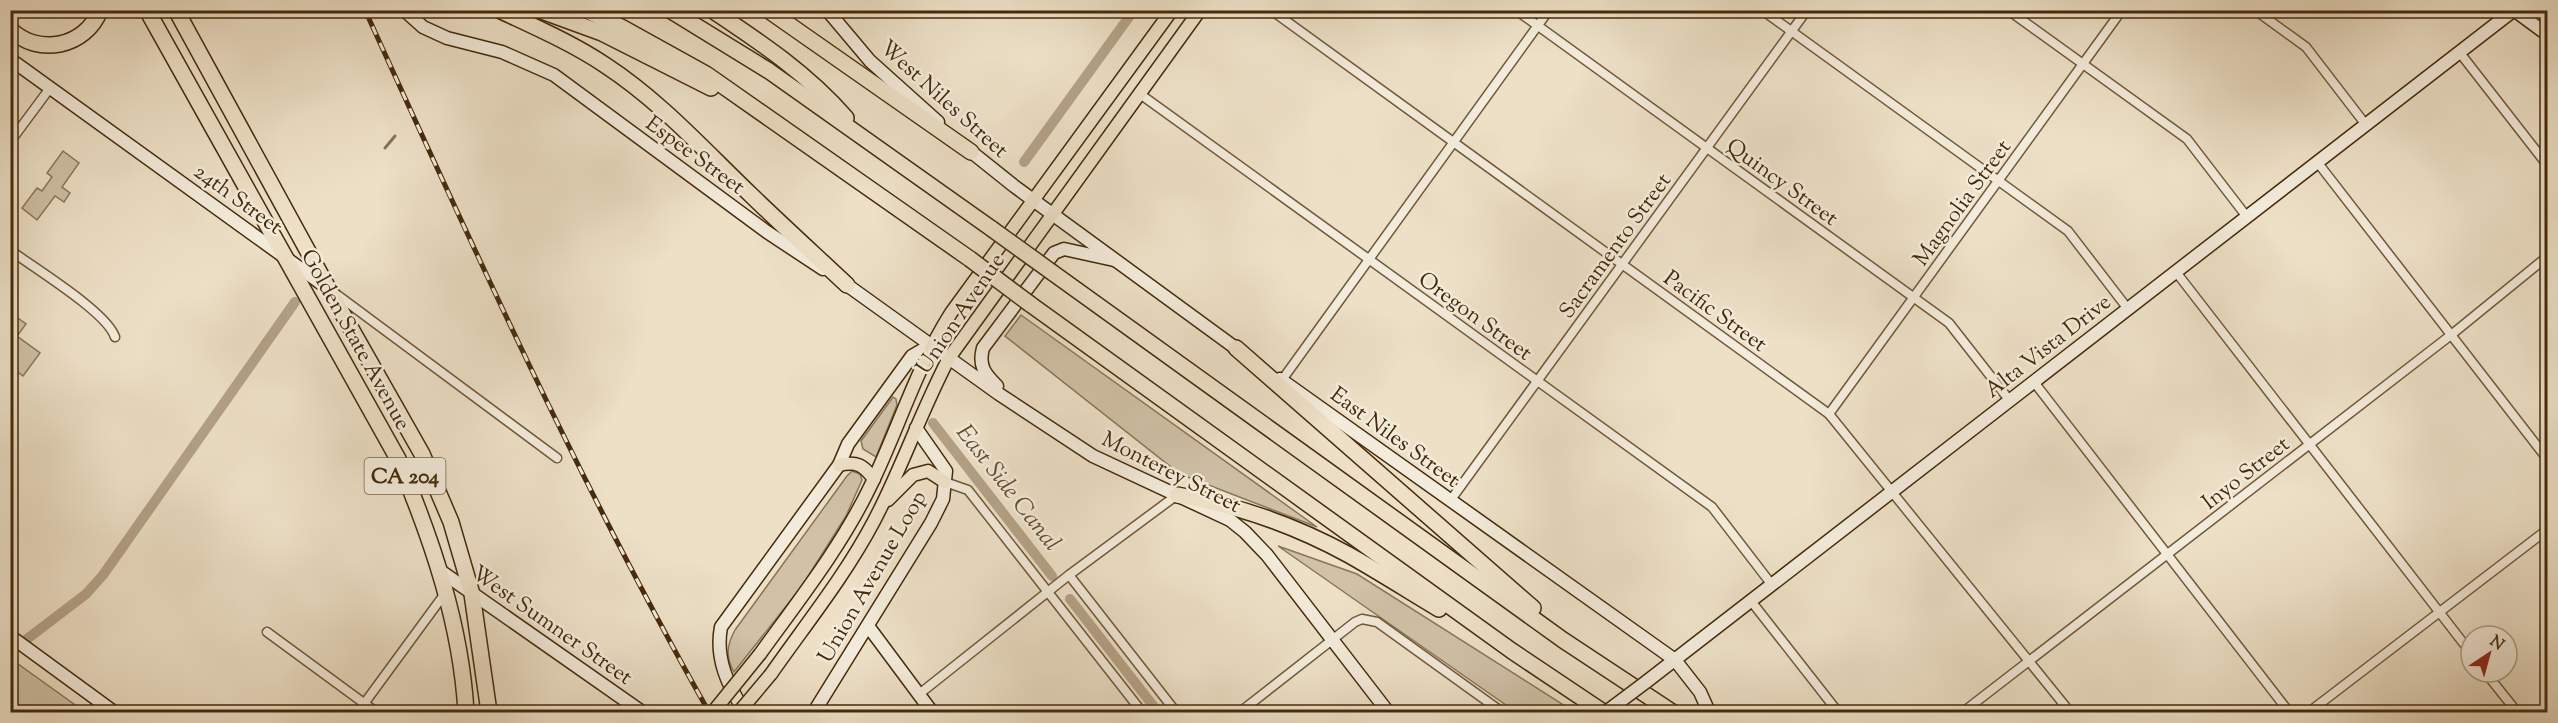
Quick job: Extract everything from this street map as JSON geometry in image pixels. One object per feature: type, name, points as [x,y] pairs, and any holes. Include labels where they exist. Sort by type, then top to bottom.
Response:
[{"type":"highway","points":[[10,29],[34,43],[56,45],[72,41],[89,28],[100,10]]},
{"type":"highway","name":"Golden State Avenue","points":[[147,10],[398,459],[424,521],[446,591],[464,683],[466,712]]},
{"type":"highway","name":"Golden State Avenue","points":[[176,10],[422,454],[451,522],[472,594],[489,712]]},
{"type":"highway","points":[[499,10],[562,40],[603,64],[640,90],[684,127],[750,194],[847,285]]},
{"type":"highway","points":[[539,10],[602,33],[765,115]]},
{"type":"highway","points":[[586,10],[706,74],[970,259],[1512,651],[1605,712]]},
{"type":"highway","points":[[670,10],[769,71],[862,136],[1563,640],[1672,712]]},
{"type":"highway","points":[[712,10],[784,60],[828,97],[862,136]]},
{"type":"highway","points":[[768,10],[971,152]]},
{"type":"highway","points":[[1236,348],[1551,624],[1563,640]]},
{"type":"highway","points":[[1177,495],[1216,502],[1305,534],[1348,555],[1512,651]]},
{"type":"main road","name":"Union Avenue","points":[[739,712],[771,674],[826,599],[881,507],[928,399],[949,358],[1044,206],[1172,10]]},
{"type":"main road","name":"Union Avenue","points":[[713,712],[760,654],[818,575],[873,479],[931,345],[951,314],[1140,94],[1200,10]]},
{"type":"main road","points":[[839,465],[858,463],[873,479]]},
{"type":"main road","points":[[881,507],[913,475],[928,471],[945,482]]},
{"type":"street","name":"Espee Street","points":[[404,10],[423,27],[447,38],[502,52],[554,75],[766,232],[847,285],[949,358]]},
{"type":"street","name":"West Niles Street","points":[[827,10],[870,61],[971,152],[1044,206]]},
{"type":"street","name":"Pacific Street","points":[[1272,10],[1829,414],[2070,712]]},
{"type":"street","name":"Quincy Street","points":[[1516,10],[1949,323],[2010,401]]},
{"type":"street","points":[[1282,380],[1549,10]]},
{"type":"street","points":[[1762,10],[2068,231],[2128,309]]},
{"type":"street","name":"Sacramento Street","points":[[1450,501],[1807,10]]},
{"type":"street","points":[[2008,10],[2187,139],[2247,217]]},
{"type":"street","name":"Magnolia Street","points":[[1829,414],[2122,10]]},
{"type":"street","points":[[2255,10],[2306,47],[2366,125]]},
{"type":"street","points":[[2514,10],[2547,35]]},
{"type":"street","name":"Alta Vista Drive","points":[[1605,712],[2514,10]]},
{"type":"street","points":[[2460,53],[2547,166]]},
{"type":"street","name":"24th Street","points":[[10,59],[328,288],[557,458]]},
{"type":"street","points":[[10,142],[50,88]]},
{"type":"street","name":"Oregon Street","points":[[1140,94],[1712,507],[1772,585]]},
{"type":"street","points":[[2318,163],[2547,460]]},
{"type":"street","name":"East Niles Street","points":[[1044,206],[1236,348],[1675,660],[1689,675],[1707,709]]},
{"type":"street","points":[[1018,407],[982,369],[980,359],[983,348],[1054,253],[1064,249],[1118,261]]},
{"type":"street","points":[[10,250],[96,313],[112,328],[116,337]]},
{"type":"street","name":"Inyo Street","points":[[1963,712],[2451,335],[2547,256]]},
{"type":"street","points":[[2176,272],[2459,638]]},
{"type":"street","name":"Union Avenue","points":[[839,465],[848,444],[912,356],[931,345]]},
{"type":"street","name":"Monterey Street","points":[[949,358],[1093,456],[1210,510],[1245,532],[1267,555],[1388,712]]},
{"type":"street","points":[[2034,382],[2289,712]]},
{"type":"street","name":"Union Avenue Loop","points":[[814,712],[931,523],[943,499],[946,471],[916,428]]},
{"type":"street","points":[[745,712],[725,676],[718,644],[721,627],[839,465]]},
{"type":"street","points":[[945,482],[968,490],[1142,712]]},
{"type":"street","points":[[918,695],[1069,574],[1177,495]]},
{"type":"street","points":[[2309,712],[2547,529]]},
{"type":"street","name":"West Sumner Street","points":[[439,570],[642,712]]},
{"type":"street","points":[[1069,574],[1176,712]]},
{"type":"street","points":[[358,712],[446,591]]},
{"type":"street","points":[[1751,600],[1838,712]]},
{"type":"street","points":[[1240,712],[1355,621],[1362,619],[1377,622],[1502,712]]},
{"type":"street","points":[[868,626],[932,712]]},
{"type":"street","points":[[267,632],[376,712]]},
{"type":"street","points":[[10,636],[114,712]]},
{"type":"street","points":[[2495,684],[2517,712]]},
{"type":"shaded area","points":[[63,151],[79,163],[62,187],[70,193],[64,202],[55,196],[37,220],[22,208],[37,188],[42,191],[52,177],[47,173]]},
{"type":"shaded area","points":[[11,313],[26,324],[17,336],[40,353],[23,376],[11,367]]},
{"type":"shaded area","points":[[1021,315],[1317,527],[1180,474],[1005,336]]},
{"type":"shaded area","points":[[893,397],[897,405],[876,457],[863,449],[861,441]]},
{"type":"shaded area","points":[[852,471],[860,474],[862,480],[846,516],[802,586],[734,672],[728,651],[735,630]]},
{"type":"shaded area","points":[[1278,546],[1357,574],[1570,709],[1566,712],[1516,712]]},
{"type":"shaded area","points":[[11,659],[85,712],[11,712]]},
{"type":"waterway","name":"East Side Canal","points":[[1024,162],[1134,10]]},
{"type":"waterway","points":[[385,148],[395,136]]},
{"type":"waterway","points":[[10,652],[86,594],[103,575],[295,302]]},
{"type":"waterway","name":"East Side Canal","points":[[933,423],[1052,576]]},
{"type":"waterway","name":"East Side Canal","points":[[1070,599],[1158,712]]},
{"type":"railway","points":[[365,10],[529,366],[616,540],[709,712]]}]
